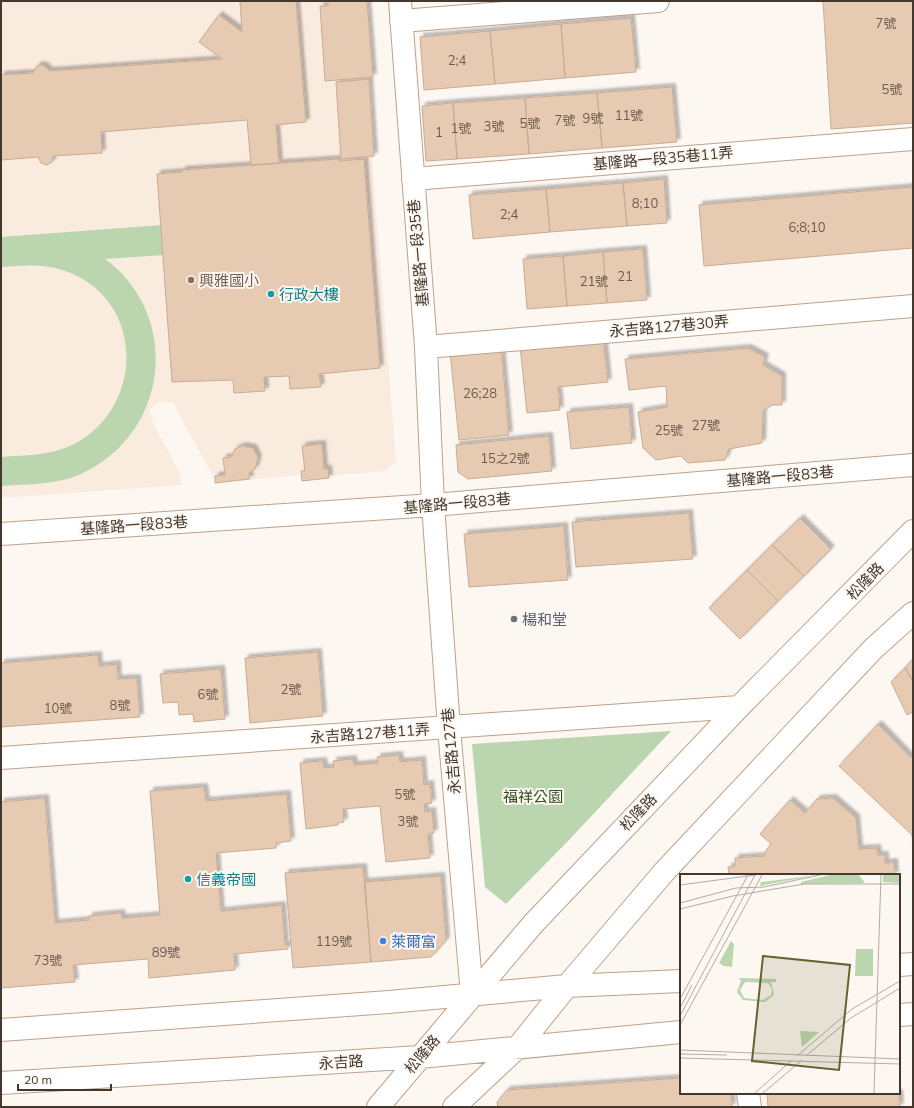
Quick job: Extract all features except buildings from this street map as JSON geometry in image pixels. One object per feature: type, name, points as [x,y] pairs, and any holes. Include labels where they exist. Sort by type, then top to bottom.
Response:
[{"type":"street","points":[[401,11],[658,1]]},
{"type":"street","name":"基隆路一段35巷","points":[[401,11],[426,346],[433,506]]},
{"type":"street","name":"基隆路一段35巷11弄","points":[[413,179],[913,139]]},
{"type":"street","name":"永吉路127巷30弄","points":[[426,346],[913,306]]},
{"type":"street","name":"基隆路一段83巷","points":[[1,534],[433,506],[913,465]]},
{"type":"street","name":"永吉路127巷","points":[[433,506],[449,728],[472,995]]},
{"type":"street","name":"松隆路","points":[[378,1107],[533,924],[739,707],[913,531]]},
{"type":"street","points":[[454,1107],[518,1047],[567,986],[664,872],[873,649],[913,613]]},
{"type":"street","name":"永吉路127巷11弄","points":[[1,758],[739,707]]},
{"type":"street","points":[[900,965],[913,964]]},
{"type":"street","points":[[1,1030],[472,995],[567,986],[680,981]]},
{"type":"street","points":[[900,1015],[913,1014]]},
{"type":"street","name":"永吉路","points":[[1,1083],[420,1057],[680,1032]]},
{"type":"street","points":[[748,1094],[750,1107]]},
{"type":"shaded area","name":"興雅國小","points":[[1,1],[368,1],[374,78],[369,78],[375,157],[372,158],[396,462],[385,471],[329,476],[329,478],[302,481],[301,475],[215,483],[215,479],[176,409],[175,404],[171,402],[156,403],[149,410],[154,425],[180,473],[182,485],[1,498]]},
{"type":"green space","points":[[162,225],[164,255],[105,259],[129,282],[146,309],[154,339],[155,370],[149,400],[135,427],[115,452],[77,476],[45,483],[1,486],[1,457],[46,453],[64,449],[95,430],[112,409],[122,386],[126,360],[124,335],[115,311],[98,291],[75,275],[57,268],[30,265],[1,267],[1,237]]},
{"type":"green space","name":"福祥公園","points":[[671,731],[569,840],[506,904],[485,887],[472,744]]},
{"type":"place","name":"興雅國小","points":[[191,280]]},
{"type":"place","name":"行政大樓","points":[[271,294]]},
{"type":"place","name":"楊和堂","points":[[514,619]]},
{"type":"place","name":"信義帝國","points":[[188,879]]},
{"type":"place","name":"萊爾富","points":[[383,941]]}]
